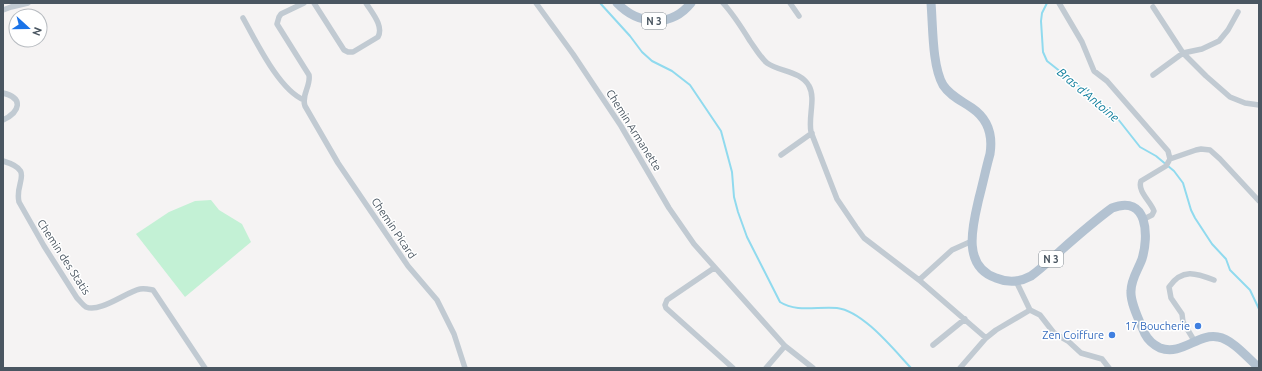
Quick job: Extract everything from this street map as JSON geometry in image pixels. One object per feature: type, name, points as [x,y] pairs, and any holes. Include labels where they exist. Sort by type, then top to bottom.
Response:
[{"type":"main road","name":"N 3","points":[[617,3],[622,9],[635,17],[652,21],[672,17],[688,7],[691,3]]},
{"type":"main road","points":[[931,3],[938,73],[944,86],[954,97],[979,114],[987,124],[992,144],[974,222],[972,241],[976,260],[984,271],[993,277],[1001,280],[1016,281]]},
{"type":"main road","name":"N 3","points":[[1016,281],[1031,275],[1112,208],[1121,204],[1128,205],[1140,211],[1144,219]]},
{"type":"main road","points":[[1144,219],[1143,253],[1130,292],[1132,301],[1146,335],[1154,346],[1166,350],[1176,349],[1212,336],[1220,337],[1230,342],[1259,368]]},
{"type":"street","points":[[3,10],[28,3]]},
{"type":"street","points":[[304,3],[281,14],[277,24],[309,75],[309,84],[304,100]]},
{"type":"street","points":[[314,3],[344,50],[350,52],[378,37],[380,33],[380,28],[366,3]]},
{"type":"street","name":"Chemin Armanette","points":[[536,3],[573,54],[621,126],[674,214],[694,244],[785,346],[814,368]]},
{"type":"street","points":[[723,3],[733,14],[764,60],[777,68],[798,76],[809,86],[812,93],[809,120],[812,133],[837,199],[864,238],[919,280],[986,338]]},
{"type":"street","points":[[790,3],[799,16]]},
{"type":"street","points":[[1059,3],[1082,42],[1094,71],[1107,80],[1135,112],[1168,152],[1170,159]]},
{"type":"street","points":[[1153,7],[1183,53],[1230,97],[1244,103],[1259,105]]},
{"type":"street","points":[[1153,75],[1183,53],[1202,49],[1219,41],[1228,30],[1238,12]]},
{"type":"street","name":"Chemin Picard","points":[[243,18],[281,80],[296,96],[304,100],[338,163],[408,266],[437,300],[454,334],[464,368]]},
{"type":"street","points":[[3,93],[11,95],[16,100],[17,106],[15,112],[3,120]]},
{"type":"street","points":[[781,155],[812,133]]},
{"type":"street","points":[[1144,219],[1152,215],[1154,211],[1139,186],[1141,181],[1166,166],[1170,159],[1201,149],[1210,150],[1259,201]]},
{"type":"street","name":"Chemin des Statis","points":[[3,161],[15,165],[20,171],[21,182],[18,195],[19,202],[48,252],[82,304],[87,307],[94,308],[141,288],[152,290],[205,368]]},
{"type":"street","points":[[919,280],[952,250],[972,241]]},
{"type":"street","points":[[714,268],[667,300],[665,305],[666,308],[733,368]]},
{"type":"street","points":[[1195,342],[1183,322],[1182,314],[1171,298],[1169,287],[1176,279],[1190,273],[1198,274],[1214,280]]},
{"type":"street","points":[[1016,281],[1030,310],[1040,315],[1054,333],[1068,341],[1081,353],[1102,359],[1109,368]]},
{"type":"street","points":[[960,368],[986,338],[996,330],[1030,310]]},
{"type":"street","points":[[933,344],[965,319]]},
{"type":"street","points":[[766,368],[785,346]]},
{"type":"green space","points":[[211,200],[219,210],[242,224],[251,242],[185,297],[136,234],[169,212],[195,201]]},
{"type":"waterway","points":[[600,3],[630,36],[642,52],[652,61],[672,71],[690,85],[721,131],[732,172],[734,197],[738,212],[747,237],[780,302],[800,308],[837,308],[857,316],[877,332],[911,368]]},
{"type":"waterway","name":"Bras d'Antoine","points":[[1047,3],[1042,13],[1041,21],[1043,52],[1047,61],[1114,114],[1140,147],[1156,156],[1174,171],[1183,183],[1195,218],[1212,244],[1226,259],[1230,270],[1250,290],[1259,309]]},
{"type":"place","name":"17 Boucherie","points":[[1198,326]]},
{"type":"place","name":"Zen Coiffure","points":[[1112,335]]}]
